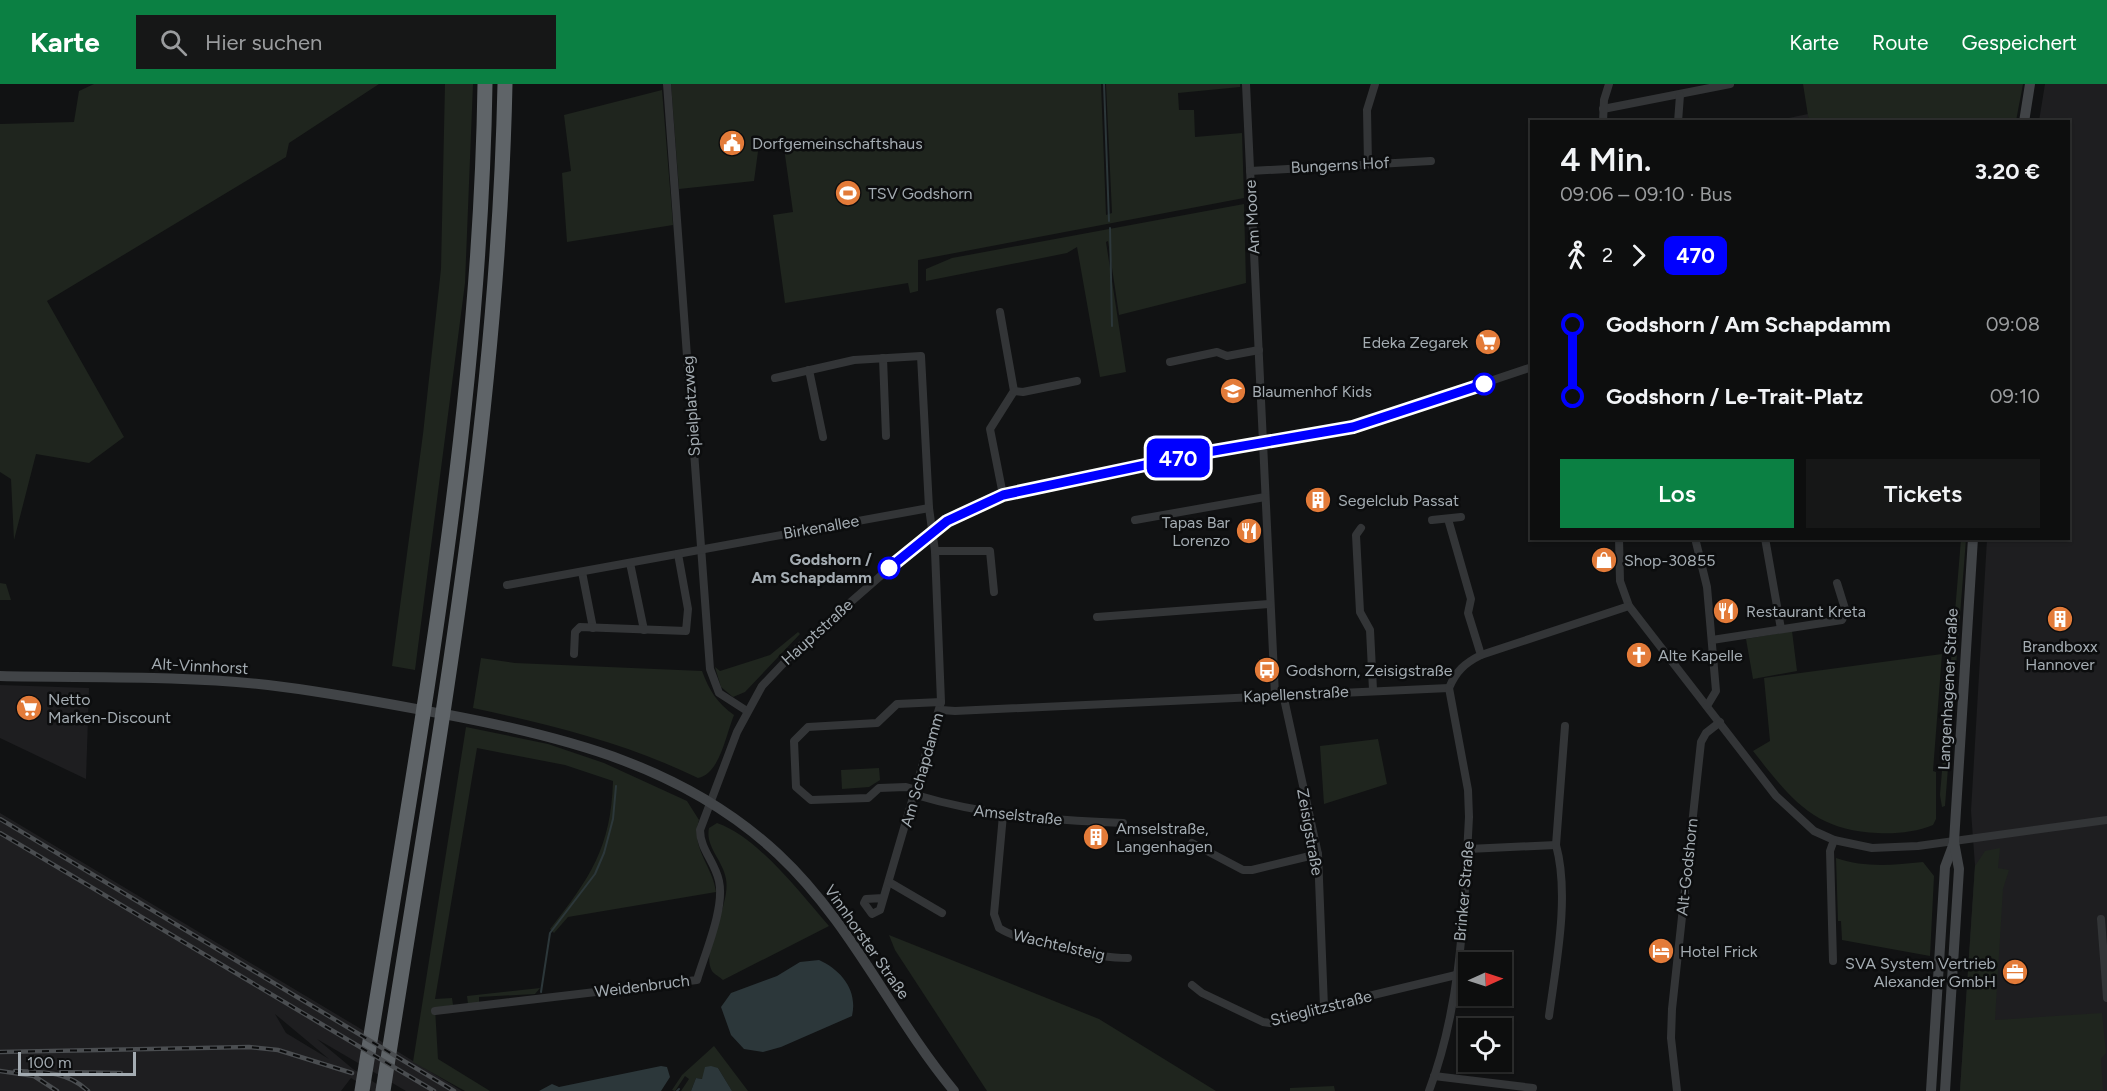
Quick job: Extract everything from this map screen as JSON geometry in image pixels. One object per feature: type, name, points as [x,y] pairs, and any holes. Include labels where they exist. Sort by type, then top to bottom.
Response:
[{"type":"highway","points":[[362,1091],[455,493],[480,232],[485,84]]},
{"type":"highway","points":[[382,1091],[475,496],[500,232],[505,84]]},
{"type":"street","name":"Spielplatzweg","points":[[667,84],[713,682],[719,693],[747,711]]},
{"type":"street","name":"Am Moore","points":[[1246,84],[1264,442],[1269,604],[1279,695]]},
{"type":"street","points":[[1368,164],[1367,110],[1375,84]]},
{"type":"street","points":[[1603,120],[1603,109],[1609,84]]},
{"type":"street","points":[[1603,109],[1730,84]]},
{"type":"street","points":[[2024,120],[2030,84]]},
{"type":"street","points":[[1678,120],[1680,95]]},
{"type":"street","name":"Bungerns Hof","points":[[1250,171],[1431,161]]},
{"type":"street","points":[[1000,312],[1014,391],[990,429],[1003,495]]},
{"type":"street","points":[[1170,362],[1217,352],[1227,356],[1259,350]]},
{"type":"street","name":"Am Schapdamm","points":[[883,358],[921,356],[929,508],[935,551],[941,706],[883,898]]},
{"type":"street","points":[[775,378],[854,360],[883,358],[886,436]]},
{"type":"street","name":"Hauptstraße","points":[[710,800],[747,711],[762,686],[798,648],[933,530],[965,510],[1003,495],[1041,485],[1353,427],[1530,368]]},
{"type":"street","points":[[809,370],[823,437]]},
{"type":"street","points":[[1014,391],[1023,392],[1077,381]]},
{"type":"street","points":[[1135,519],[1265,497]]},
{"type":"street","name":"Birkenallee","points":[[507,585],[929,508]]},
{"type":"street","points":[[1432,520],[1461,517]]},
{"type":"street","points":[[1448,519],[1471,599],[1468,613],[1481,655]]},
{"type":"street","points":[[1361,528],[1356,535],[1360,612],[1370,630],[1373,690]]},
{"type":"street","points":[[1618,540],[1620,581],[1629,606],[1776,796],[1814,831],[1834,840],[1872,848],[1954,842],[2107,820]]},
{"type":"street","points":[[1695,540],[1707,587],[1716,691],[1707,706]]},
{"type":"street","points":[[1765,540],[1781,629]]},
{"type":"street","name":"Langenhagener Straße","points":[[1945,1091],[1959,869],[1954,842],[1973,540]]},
{"type":"street","points":[[935,551],[990,551],[994,592]]},
{"type":"street","points":[[574,654],[577,628],[686,631],[688,609],[678,554]]},
{"type":"street","points":[[630,563],[644,630]]},
{"type":"street","points":[[582,572],[593,628]]},
{"type":"street","points":[[1712,640],[1844,618],[1846,612],[1837,583]]},
{"type":"street","points":[[1097,618],[1269,604]]},
{"type":"street","points":[[1449,688],[1454,675],[1466,663],[1481,655],[1629,606]]},
{"type":"street","name":"Alt-Vinnhorst","points":[[0,676],[218,681],[312,691],[476,720]]},
{"type":"street","name":"Kapellenstraße","points":[[916,793],[906,787],[879,788],[868,798],[811,800],[796,787],[794,741],[808,727],[877,723],[897,704],[941,706],[955,711],[1449,688]]},
{"type":"street","name":"Brinker Straße","points":[[1429,1091],[1452,1018],[1468,849],[1468,790],[1449,688]]},
{"type":"street","name":"Zeisigstraße","points":[[1279,695],[1318,854],[1324,1007]]},
{"type":"street","name":"Vinnhorster Straße","points":[[476,720],[548,735],[607,753],[654,771],[710,800],[754,833],[816,895],[838,923],[925,1054],[954,1091]]},
{"type":"street","name":"Alt-Godshorn","points":[[1677,1091],[1671,1038],[1672,1009],[1700,752],[1706,734],[1720,722]]},
{"type":"street","points":[[1549,1016],[1561,899],[1560,860],[1556,845],[1557,803],[1564,758],[1564,726]]},
{"type":"street","name":"Amselstraße","points":[[916,793],[961,808],[1003,815],[1123,824]]},
{"type":"street","name":"Weidenbruch","points":[[435,1011],[697,980],[720,898],[716,869],[700,839],[702,820],[710,800]]},
{"type":"street","name":"Wachtelsteig","points":[[1003,815],[994,914],[999,928],[1048,945],[1110,958],[1128,957]]},
{"type":"street","points":[[1833,961],[1830,851],[1834,840]]},
{"type":"street","name":"Langenhagener Straße","points":[[1931,1091],[1945,867],[1954,842]]},
{"type":"street","points":[[1192,843],[1243,870],[1252,870],[1318,854]]},
{"type":"street","points":[[1468,849],[1556,845]]},
{"type":"street","points":[[889,882],[942,913]]},
{"type":"street","points":[[2101,919],[2107,998]]},
{"type":"street","name":"Stieglitzstraße","points":[[1192,985],[1202,993],[1263,1022],[1270,1023],[1324,1007],[1456,975]]},
{"type":"street","points":[[1434,1076],[1533,1088]]},
{"type":"shaded area","points":[[94,84],[379,84],[289,143],[286,157],[47,301],[124,437],[89,463],[36,454],[14,540],[11,479],[0,472],[0,124],[74,122],[79,91]]},
{"type":"shaded area","points":[[445,84],[473,84],[465,283],[415,670],[392,666],[423,434],[441,269]]},
{"type":"shaded area","points":[[671,84],[1101,84],[1106,215],[1112,213],[1106,84],[1240,84],[1240,87],[1178,93],[1179,110],[1194,110],[1195,137],[1242,133],[1244,198],[918,260],[918,291],[910,293],[908,283],[785,303],[773,215],[793,212],[783,141],[759,144],[754,181],[679,189]]},
{"type":"shaded area","points":[[1803,84],[2023,84],[2016,120],[1809,120]]},
{"type":"shaded area","points":[[2045,84],[2107,84],[2107,1091],[1960,1091],[1975,866],[1971,811],[1987,540],[2070,540],[2070,120],[2039,120]]},
{"type":"shaded area","points":[[662,90],[673,225],[567,242],[562,173],[571,171],[564,115]]},
{"type":"shaded area","points":[[1808,114],[1809,120],[1779,120]]},
{"type":"shaded area","points":[[1244,204],[1246,283],[1119,315],[1108,241],[1106,242],[1126,372],[1100,377],[1077,247],[1067,253],[926,281],[926,269],[952,258]]},
{"type":"shaded area","points":[[1961,540],[1966,540],[1945,806],[1942,807],[1940,795]]},
{"type":"shaded area","points":[[0,583],[6,584],[11,600],[0,600]]},
{"type":"shaded area","points":[[1792,631],[1797,671],[1753,679],[1746,639]]},
{"type":"shaded area","points":[[798,632],[800,634],[745,692],[733,697],[721,687],[715,667],[720,671],[770,655]]},
{"type":"shaded area","points":[[1942,654],[1933,771],[1936,772],[1936,819],[1933,825],[1899,833],[1856,831],[1837,826],[1805,809],[1779,783],[1753,751],[1770,741],[1764,678]]},
{"type":"shaded area","points":[[481,658],[515,663],[702,671],[714,696],[734,715],[717,761],[706,775],[698,778],[616,745],[559,728],[473,708]]},
{"type":"shaded area","points":[[0,685],[89,688],[86,779],[0,738]]},
{"type":"shaded area","points":[[466,727],[548,744],[604,763],[687,801],[699,820],[697,839],[716,892],[568,917],[554,933],[550,929],[587,877],[603,844],[608,825],[613,781],[565,765],[477,748],[435,999],[452,998],[453,1005],[435,1008],[438,1059],[490,1091],[465,1091],[413,1062]]},
{"type":"shaded area","points":[[1378,739],[1387,784],[1324,804],[1320,746]]},
{"type":"shaded area","points":[[879,768],[880,780],[869,787],[842,789],[841,770]]},
{"type":"shaded area","points":[[0,813],[462,1091],[406,1091],[317,1039],[353,1069],[388,1091],[372,1091],[351,1078],[341,1091],[0,1091]],"holes":[[[275,1014],[329,1059],[286,1033]]]},
{"type":"shaded area","points":[[717,823],[748,840],[763,853],[829,926],[723,980],[712,971],[709,962],[712,940],[726,890],[724,872],[708,835],[709,828]]},
{"type":"shaded area","points":[[2000,848],[1998,868],[2009,870],[2003,889],[1995,1020],[2102,1013],[2106,1053],[2101,1059],[2103,1090],[1960,1091],[1975,866],[1985,851]]},
{"type":"shaded area","points":[[1836,858],[1868,864],[1923,862],[1934,876],[1930,956],[1842,940],[1841,921],[1838,921]]},
{"type":"shaded area","points":[[889,935],[1099,1019],[1216,1091],[987,1091],[895,950]]},
{"type":"shaded area","points":[[819,960],[834,969],[846,982],[852,998],[852,1016],[781,1047],[763,1052],[744,1049],[731,1035],[721,1007],[731,993],[777,976],[800,962]]},
{"type":"shaded area","points":[[540,988],[535,994],[479,997],[479,1003],[468,1004],[467,996]]},
{"type":"shaded area","points":[[714,1046],[748,1091],[732,1091],[718,1068],[702,1079],[696,1078],[691,1091],[681,1091],[689,1079],[685,1076],[675,1091],[672,1090],[682,1075]]},
{"type":"shaded area","points":[[661,1066],[667,1067],[670,1077],[661,1091],[539,1091],[552,1084],[559,1087]]},
{"type":"shaded area","points":[[705,1067],[718,1068],[732,1091],[691,1091],[696,1078],[702,1079]]},
{"type":"shaded area","points":[[1334,1086],[1335,1091],[1290,1091],[1290,1088]]},
{"type":"waterway","points":[[1104,84],[1109,221]]},
{"type":"waterway","points":[[1110,228],[1112,326]]},
{"type":"waterway","points":[[541,992],[550,933],[595,874],[604,853],[613,819],[616,786]]},
{"type":"railway","points":[[0,819],[454,1091]]},
{"type":"railway","points":[[0,833],[434,1091]]},
{"type":"railway","points":[[0,1052],[249,1047],[278,1050],[352,1073]]},
{"type":"railway","points":[[0,1071],[34,1076],[57,1091]]},
{"type":"railway","points":[[15,1071],[45,1072],[63,1076],[80,1084],[88,1091]]},
{"type":"railway","points":[[61,1072],[121,1073]]},
{"type":"bus line","name":"470","points":[[889,568],[933,530],[947,521],[965,510],[1003,495],[1041,485],[1202,453],[1353,427],[1484,384]]},
{"type":"place","name":"Dorfgemeinschaftshaus","points":[[732,143]]},
{"type":"place","name":"TSV Godshorn","points":[[848,193]]},
{"type":"place","name":"Edeka Zegarek","points":[[1488,342]]},
{"type":"place","name":"Blaumenhof Kids","points":[[1233,391]]},
{"type":"place","name":"Segelclub Passat","points":[[1318,500]]},
{"type":"place","name":"Tapas Bar Lorenzo","points":[[1249,531]]},
{"type":"place","name":"Shop-30855","points":[[1604,560]]},
{"type":"place","name":"Godshorn / Am Schapdamm","points":[[889,568]]},
{"type":"place","name":"Restaurant Kreta","points":[[1726,611]]},
{"type":"place","name":"Brandboxx Hannover","points":[[2060,619]]},
{"type":"place","name":"Alte Kapelle","points":[[1639,655]]},
{"type":"place","name":"Godshorn, Zeisigstraße","points":[[1267,670]]},
{"type":"place","name":"Netto Marken-Discount","points":[[29,708]]},
{"type":"place","name":"Amselstraße, Langenhagen","points":[[1096,837]]},
{"type":"place","name":"Hotel Frick","points":[[1661,951]]},
{"type":"place","name":"SVA System Vertrieb Alexander GmbH","points":[[2015,972]]}]
